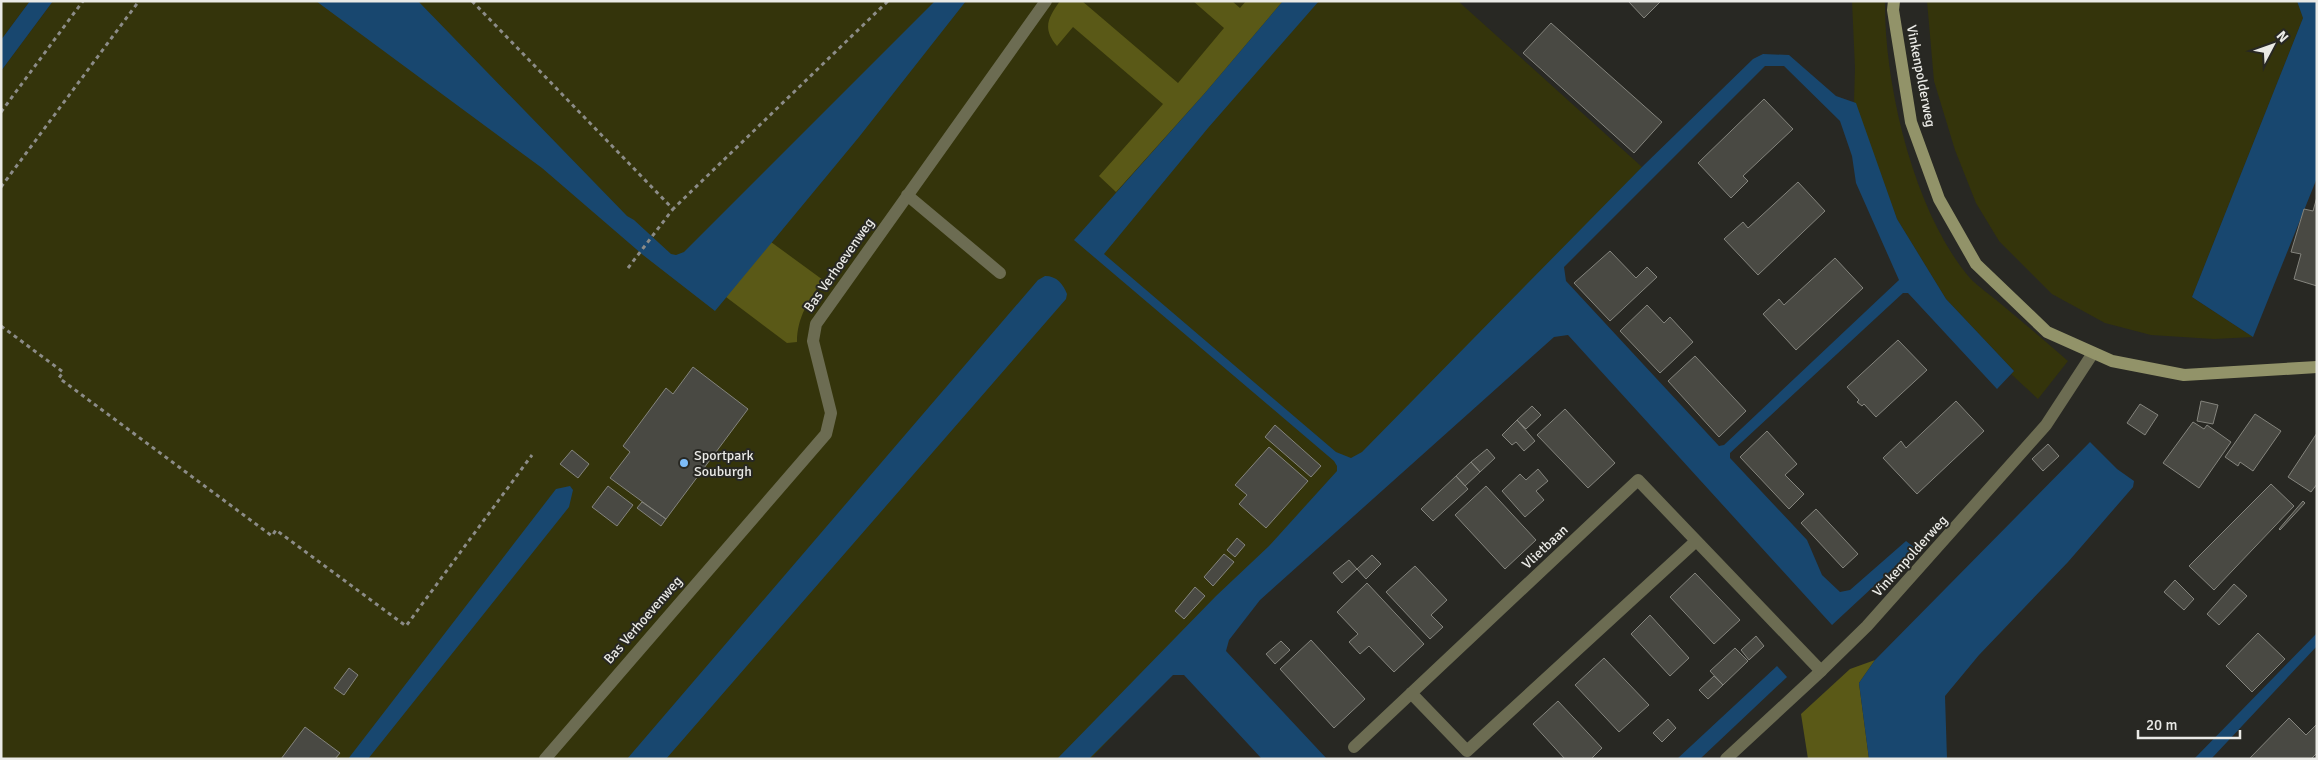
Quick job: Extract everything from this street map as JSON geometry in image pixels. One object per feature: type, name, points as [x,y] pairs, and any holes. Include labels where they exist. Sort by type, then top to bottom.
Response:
[{"type":"street","name":"Bas Verhoevenweg","points":[[545,759],[826,434],[831,413],[813,341],[816,324],[1046,1]]},
{"type":"street","name":"Vinkenpolderweg","points":[[1894,1],[1893,10],[1911,122],[1939,198],[1976,264],[2047,332],[2112,361],[2184,375],[2317,367]]},
{"type":"street","points":[[907,195],[1000,273]]},
{"type":"street","name":"Vinkenpolderweg","points":[[1726,759],[1867,626],[2046,425],[2093,353]]},
{"type":"street","name":"Vlietbaan","points":[[1354,747],[1638,480],[1821,671]]},
{"type":"street","points":[[1411,693],[1467,751],[1696,541]]},
{"type":"path","points":[[1,112],[83,1]]},
{"type":"path","points":[[1,187],[139,1]]},
{"type":"path","points":[[472,1],[672,209]]},
{"type":"path","points":[[628,268],[672,209],[888,1]]},
{"type":"path","points":[[1,326],[63,372],[59,378],[272,536],[276,530],[406,626],[532,455]]},
{"type":"shaded area","points":[[1,1],[30,1],[1,40]]},
{"type":"shaded area","name":"Sportpark Souburgh","points":[[53,1],[1458,1],[1642,167],[1091,759],[1,759],[1,71]]},
{"type":"shaded area","points":[[1060,1],[1082,1],[1178,83],[1224,28],[1193,1],[1232,1],[1240,8],[1246,1],[1283,1],[1205,93],[1116,192],[1099,176],[1163,104],[1073,27],[1057,46],[1049,34],[1048,23]]},
{"type":"shaded area","points":[[1852,1],[1885,1],[1890,70],[1906,146],[1918,183],[1933,218],[1950,250],[1973,281],[2068,361],[2038,399],[2011,374],[2014,371],[1946,299],[1897,219],[1854,102],[1855,68]]},
{"type":"shaded area","points":[[1927,1],[2297,1],[2303,18],[2192,297],[2253,337],[2214,339],[2151,335],[2105,323],[2052,294],[1999,241],[1976,203],[1955,150],[1934,81]]},
{"type":"shaded area","points":[[771,242],[823,280],[802,317],[797,342],[787,343],[726,297]]},
{"type":"shaded area","points":[[1875,660],[1859,683],[1869,759],[1808,759],[1801,714],[1850,669]]},
{"type":"water","points":[[30,1],[53,1],[1,71],[1,40]]},
{"type":"water","points":[[316,1],[418,1],[627,216],[634,220],[671,254],[676,255],[684,252],[935,1],[966,1],[859,137],[715,311],[643,255],[542,168]]},
{"type":"water","points":[[1283,1],[1319,1],[1208,128],[1104,254],[1336,452],[1351,458],[1362,452],[1642,167],[1753,59],[1763,54],[1789,55],[1836,96],[1856,103],[1897,219],[1946,299],[2014,371],[1997,389],[1908,293],[1903,293],[1730,453],[1730,458],[1807,540],[1822,575],[1840,592],[1850,590],[1906,541],[1915,548],[1832,625],[1568,335],[1554,337],[1260,600],[1229,640],[1226,651],[1327,759],[1262,759],[1184,675],[1173,675],[1089,759],[1057,759],[1216,596],[1269,546],[1337,471],[1334,461],[1074,240],[1205,93]],"holes":[[[1765,66],[1784,66],[1840,121],[1852,156],[1856,183],[1899,280],[1724,445],[1719,446],[1566,281],[1564,267]]]},
{"type":"water","points":[[2297,1],[2317,1],[2317,178],[2253,337],[2192,297],[2303,18]]},
{"type":"water","points":[[1045,276],[1053,277],[1064,287],[1067,294],[1066,299],[666,759],[627,759],[1038,280]]},
{"type":"water","points":[[2090,442],[2117,469],[2134,481],[2133,487],[2068,562],[1979,655],[1945,696],[1947,759],[1869,759],[1859,683],[1875,660]]},
{"type":"water","points":[[570,486],[573,490],[569,507],[368,759],[348,759],[556,489]]},
{"type":"water","points":[[2317,633],[2317,646],[2212,758],[2194,759]]},
{"type":"water","points":[[1777,666],[1787,677],[1700,759],[1677,759]]},
{"type":"building","points":[[1628,1],[1661,1],[1644,18]]},
{"type":"building","points":[[1551,23],[1662,122],[1634,153],[1523,53]]},
{"type":"building","points":[[1764,99],[1793,129],[1743,176],[1748,181],[1731,198],[1698,163]]},
{"type":"building","points":[[1798,182],[1825,211],[1758,275],[1724,239],[1743,222],[1748,228]]},
{"type":"building","points":[[2317,197],[2317,286],[2294,279],[2301,254],[2291,252],[2304,209],[2313,211]]},
{"type":"building","points":[[1610,251],[1636,278],[1647,267],[1657,277],[1610,321],[1574,283]]},
{"type":"building","points":[[1835,258],[1863,288],[1796,350],[1763,314],[1779,299],[1784,305]]},
{"type":"building","points":[[1647,305],[1664,323],[1670,317],[1693,342],[1660,373],[1620,331]]},
{"type":"building","points":[[1898,340],[1927,370],[1876,417],[1864,404],[1862,406],[1857,402],[1859,400],[1847,387]]},
{"type":"building","points":[[1695,356],[1746,411],[1719,437],[1668,381]]},
{"type":"building","points":[[693,367],[748,409],[666,519],[610,478],[630,452],[623,446],[666,388],[673,394]]},
{"type":"building","points":[[1956,401],[1984,431],[1917,494],[1883,458],[1901,441],[1906,448]]},
{"type":"building","points":[[2201,401],[2218,405],[2213,424],[2197,421]]},
{"type":"building","points":[[2140,404],[2158,415],[2145,435],[2127,423]]},
{"type":"building","points":[[1532,406],[1541,415],[1526,429],[1517,420]]},
{"type":"building","points":[[1565,409],[1615,463],[1588,488],[1537,435]]},
{"type":"building","points":[[2255,414],[2281,431],[2253,471],[2240,462],[2238,466],[2225,457]]},
{"type":"building","points":[[1517,420],[1535,441],[1524,451],[1516,442],[1512,445],[1502,435]]},
{"type":"building","points":[[2193,422],[2204,429],[2207,425],[2231,442],[2199,488],[2163,463]]},
{"type":"building","points":[[1275,425],[1321,466],[1311,477],[1265,437]]},
{"type":"building","points":[[1767,431],[1797,464],[1785,475],[1804,494],[1789,509],[1740,457]]},
{"type":"building","points":[[2317,433],[2317,484],[2311,492],[2288,477]]},
{"type":"building","points":[[2048,444],[2059,456],[2043,471],[2032,459]]},
{"type":"building","points":[[1269,447],[1308,481],[1266,528],[1239,504],[1247,495],[1235,485]]},
{"type":"building","points":[[1487,449],[1495,458],[1480,472],[1471,462]]},
{"type":"building","points":[[572,450],[589,464],[578,478],[560,464]]},
{"type":"building","points":[[1471,462],[1480,472],[1465,486],[1456,476]]},
{"type":"building","points":[[1538,469],[1548,481],[1536,491],[1544,500],[1525,517],[1502,491],[1520,474],[1526,480]]},
{"type":"building","points":[[1456,476],[1468,489],[1433,521],[1421,509]]},
{"type":"building","points":[[2271,484],[2294,506],[2214,590],[2189,566]]},
{"type":"building","points":[[608,486],[633,505],[617,526],[592,507]]},
{"type":"building","points":[[1486,486],[1536,540],[1505,569],[1455,515]]},
{"type":"building","points":[[2303,501],[2305,503],[2280,530],[2279,529]]},
{"type":"building","points":[[642,502],[666,519],[661,526],[637,508]]},
{"type":"building","points":[[1816,509],[1858,554],[1843,568],[1801,523]]},
{"type":"building","points":[[1237,538],[1245,545],[1235,557],[1227,550]]},
{"type":"building","points":[[1224,554],[1234,562],[1213,586],[1204,577]]},
{"type":"building","points":[[1372,555],[1381,564],[1366,579],[1357,569]]},
{"type":"building","points":[[1349,560],[1357,569],[1342,583],[1333,573]]},
{"type":"building","points":[[1415,566],[1447,600],[1431,615],[1443,627],[1430,639],[1386,592]]},
{"type":"building","points":[[1695,573],[1740,620],[1714,644],[1670,597]]},
{"type":"building","points":[[2175,580],[2194,599],[2184,610],[2164,592]]},
{"type":"building","points":[[1367,583],[1424,644],[1394,672],[1369,646],[1360,654],[1349,642],[1358,634],[1337,612]]},
{"type":"building","points":[[2234,584],[2247,596],[2219,625],[2207,614]]},
{"type":"building","points":[[1195,587],[1205,596],[1184,619],[1175,611]]},
{"type":"building","points":[[1650,615],[1689,658],[1670,676],[1631,634]]},
{"type":"building","points":[[2258,633],[2285,659],[2252,692],[2226,666]]},
{"type":"building","points":[[1756,636],[1764,646],[1749,660],[1741,650]]},
{"type":"building","points":[[1311,640],[1365,699],[1334,728],[1280,669]]},
{"type":"building","points":[[1281,641],[1290,650],[1275,664],[1266,654]]},
{"type":"building","points":[[1735,648],[1748,661],[1723,685],[1710,671]]},
{"type":"building","points":[[1604,658],[1649,705],[1619,732],[1575,685]]},
{"type":"building","points":[[349,668],[358,675],[344,695],[334,688]]},
{"type":"building","points":[[1714,676],[1723,685],[1708,699],[1699,690]]},
{"type":"building","points":[[1558,701],[1602,748],[1591,759],[1565,759],[1533,724]]},
{"type":"building","points":[[2289,718],[2306,735],[2317,724],[2317,753],[2311,759],[2249,759]]},
{"type":"building","points":[[1668,719],[1676,728],[1662,742],[1653,733]]},
{"type":"building","points":[[305,727],[340,753],[335,759],[281,759]]},
{"type":"place","name":"Sportpark Souburgh","points":[[684,463]]}]
